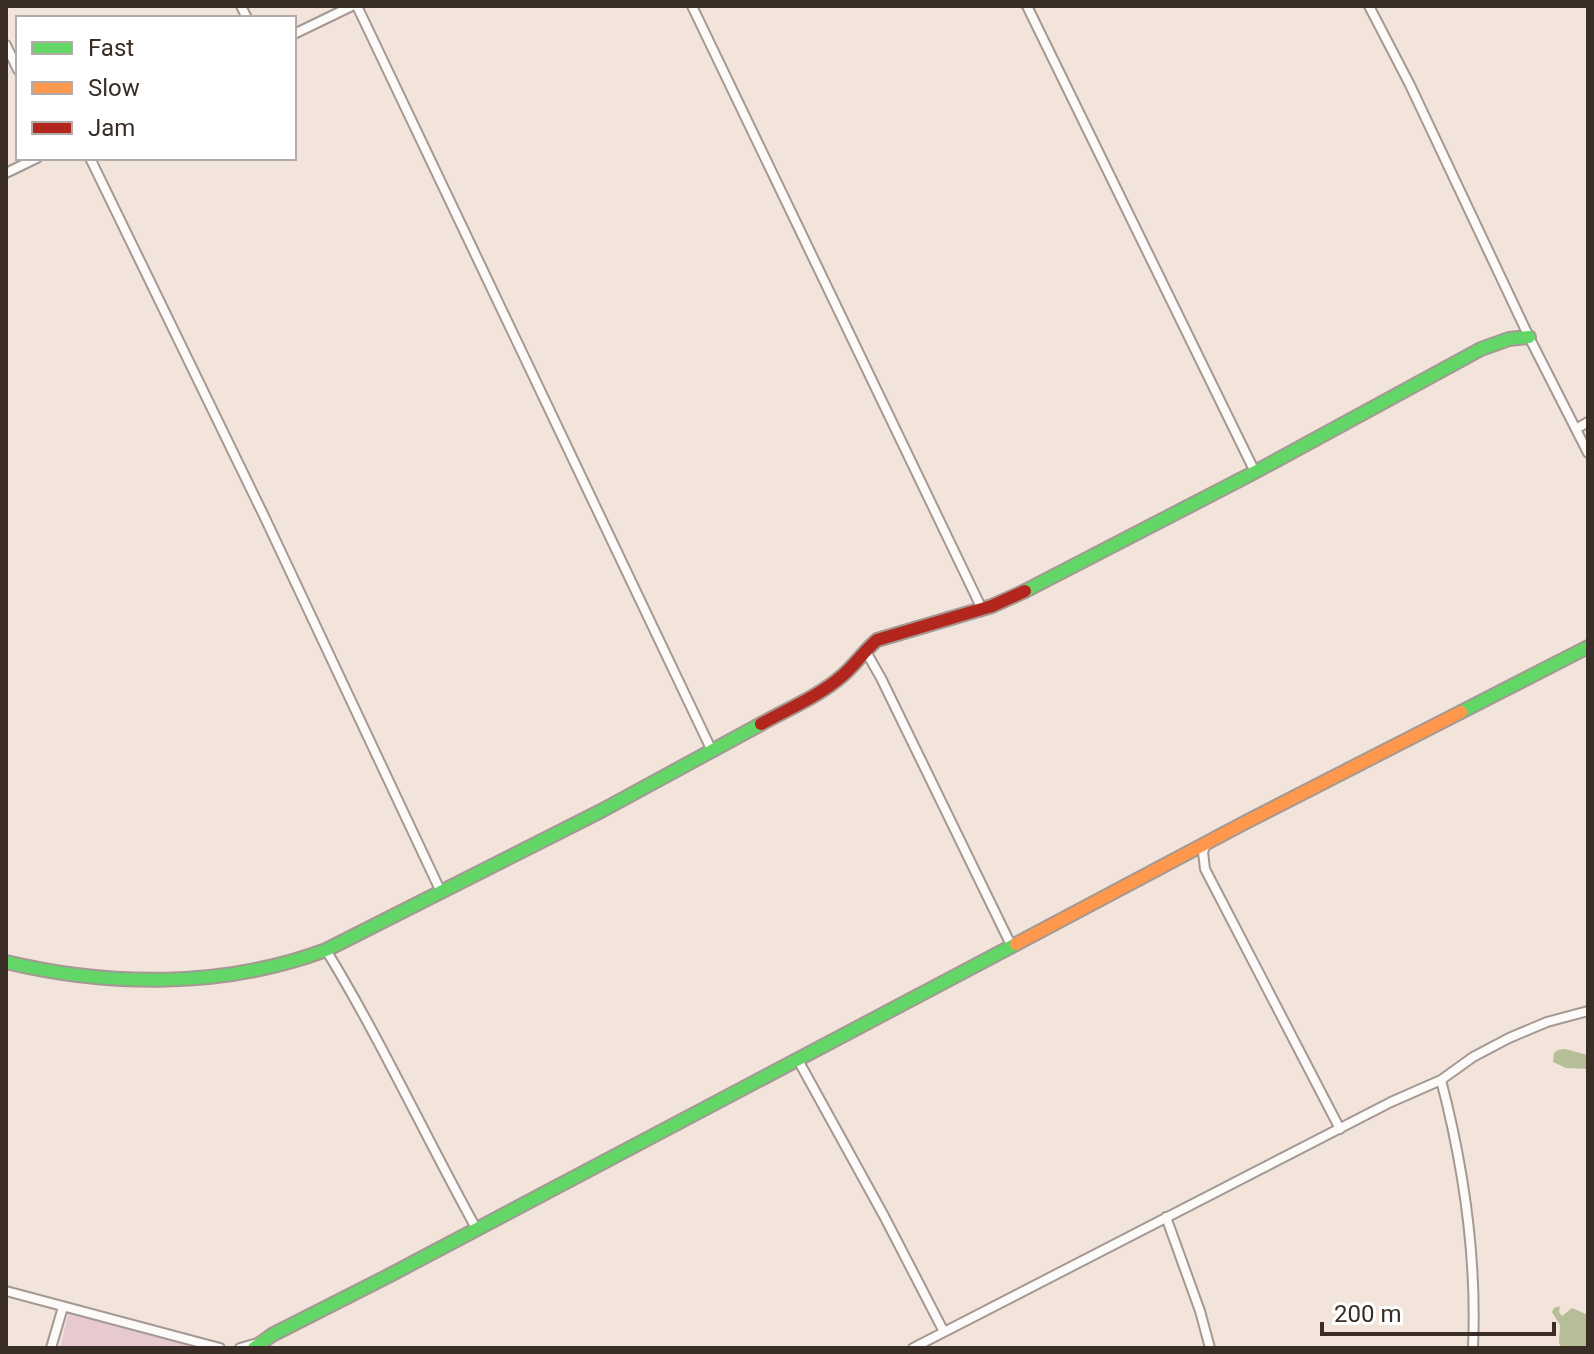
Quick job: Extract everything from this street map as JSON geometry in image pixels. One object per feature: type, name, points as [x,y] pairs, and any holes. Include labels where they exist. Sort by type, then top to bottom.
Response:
[{"type":"street","points":[[296,33],[354,6],[712,751]]},
{"type":"street","points":[[692,6],[982,609]]},
{"type":"street","points":[[1027,6],[1255,472]]},
{"type":"street","points":[[1381,6],[1370,8],[1588,453]]},
{"type":"street","points":[[6,45],[16,66]]},
{"type":"street","points":[[6,173],[33,160]]},
{"type":"street","points":[[91,160],[259,504],[441,892]]},
{"type":"street","points":[[6,962],[88,979],[162,981],[205,978],[307,958],[601,811],[712,751],[834,683],[870,644],[885,636],[1014,597],[1255,472],[1481,349],[1509,339],[1529,337]]},
{"type":"street","points":[[1576,429],[1588,422]]},
{"type":"street","points":[[240,1348],[258,1345],[722,1098],[1588,647]]},
{"type":"street","points":[[865,650],[1012,947]]},
{"type":"street","points":[[1206,844],[1203,852],[1205,869],[1340,1129]]},
{"type":"street","points":[[326,950],[378,1041],[476,1228]]},
{"type":"street","points":[[913,1348],[1391,1102],[1441,1080],[1473,1057],[1509,1038],[1547,1022],[1588,1011]]},
{"type":"street","points":[[798,1060],[944,1332]]},
{"type":"street","points":[[1441,1080],[1459,1153],[1468,1221],[1473,1348]]},
{"type":"street","points":[[1166,1217],[1210,1348]]},
{"type":"street","points":[[6,1291],[220,1348]]},
{"type":"street","points":[[51,1348],[63,1307]]},
{"type":"shaded area","points":[[1565,1049],[1588,1055],[1588,1069],[1566,1068],[1553,1062],[1554,1053]]},
{"type":"shaded area","points":[[70,1306],[211,1348],[60,1348]]},
{"type":"shaded area","points":[[1560,1306],[1562,1316],[1572,1308],[1588,1315],[1588,1348],[1562,1348],[1559,1343],[1560,1325],[1552,1312]]},
{"type":"traffic: fast","points":[[1025,591],[1255,472],[1481,349],[1509,339],[1529,337]]},
{"type":"traffic: fast","points":[[1461,712],[1588,647]]},
{"type":"traffic: fast","points":[[6,962],[86,976],[167,980],[248,971],[326,950],[601,811],[761,724]]},
{"type":"traffic: fast","points":[[254,1348],[272,1335],[1016,944]]},
{"type":"traffic: slow","points":[[1016,944],[1461,712]]},
{"type":"traffic: jam","points":[[761,724],[833,683],[877,640],[992,606],[1025,591]]}]
